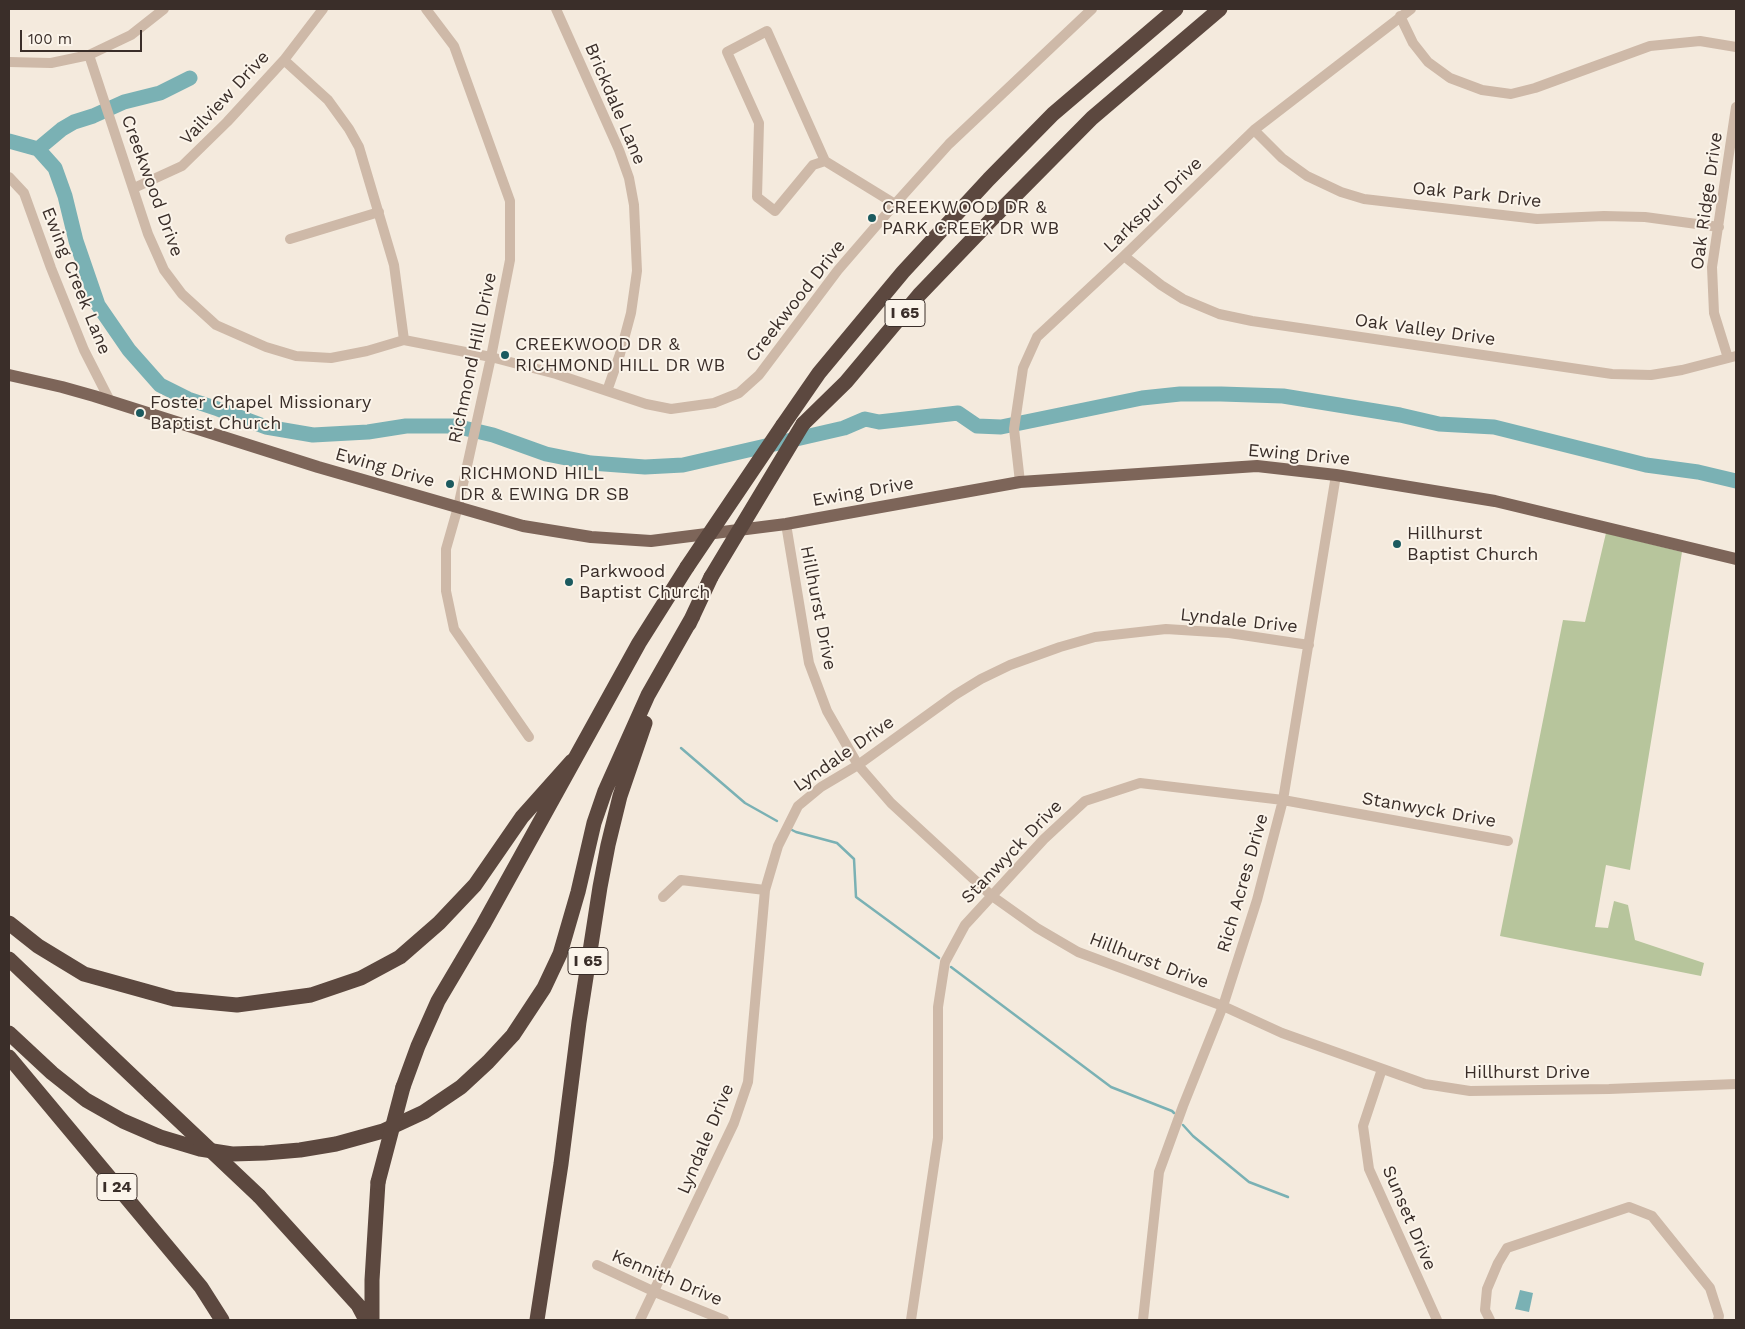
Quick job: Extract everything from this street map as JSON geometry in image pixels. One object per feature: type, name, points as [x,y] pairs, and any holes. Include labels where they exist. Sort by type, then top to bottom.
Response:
[{"type":"highway","name":"I 65","points":[[372,1320],[372,1280],[378,1182],[403,1087],[418,1046],[438,1001],[483,925],[572,761],[639,643],[687,567],[782,425],[819,373],[891,286],[983,186],[1053,114],[1176,9]]},
{"type":"highway","name":"I 65","points":[[537,1320],[561,1164],[579,1022],[608,845],[620,796],[646,720],[711,577],[803,424],[846,382],[926,288],[1092,118],[1220,9]]},
{"type":"highway","points":[[9,1033],[52,1073],[86,1100],[123,1121],[160,1137],[200,1149],[232,1154],[265,1153],[318,1147],[383,1131],[424,1112],[461,1087],[488,1062],[513,1035],[544,988],[560,954],[578,892],[594,823],[605,791],[648,694],[693,616]]},
{"type":"highway","points":[[9,923],[38,946],[84,974],[174,999],[236,1005],[311,995],[361,978],[400,957],[439,923],[475,885],[522,817],[572,761]]},
{"type":"highway","points":[[9,959],[258,1196],[358,1305],[366,1320]]},
{"type":"highway","name":"I 24","points":[[9,1057],[200,1287],[222,1320]]},
{"type":"main road","name":"Ewing Drive","points":[[9,375],[62,387],[110,401],[318,467],[523,526],[592,537],[651,541],[786,524],[1020,482],[1257,466],[1336,475],[1495,501],[1736,559]]},
{"type":"street","points":[[9,62],[51,64],[90,54],[132,35],[164,9]]},
{"type":"street","name":"Vailview Drive","points":[[134,188],[182,166],[227,122],[284,60],[323,9]]},
{"type":"street","name":"Richmond Hill Drive","points":[[426,9],[454,46],[510,201],[510,260],[458,507],[446,549],[446,591],[454,629],[529,737]]},
{"type":"street","name":"Brickdale Lane","points":[[556,9],[619,150],[629,178],[634,205],[637,271],[631,313],[620,354],[607,391]]},
{"type":"street","name":"Creekwood Drive","points":[[90,54],[148,234],[164,270],[182,294],[216,325],[266,347],[296,356],[331,358],[368,351],[404,340],[491,357],[556,374],[646,404],[671,408],[714,403],[739,393],[759,375],[838,270],[949,144],[1092,9]]},
{"type":"street","name":"Larkspur Drive","points":[[1020,482],[1014,429],[1023,368],[1037,337],[1254,130],[1400,16],[1412,9]]},
{"type":"street","points":[[1400,16],[1413,43],[1428,62],[1450,78],[1482,90],[1511,94],[1535,88],[1650,46],[1700,41],[1736,47]]},
{"type":"street","points":[[825,161],[813,165],[775,210],[757,197],[759,124],[727,52],[767,32],[825,161],[895,204]]},
{"type":"street","points":[[284,60],[328,100],[349,129],[359,147],[394,265],[404,340]]},
{"type":"street","name":"Oak Ridge Drive","points":[[1732,357],[1714,313],[1712,267],[1736,107]]},
{"type":"street","name":"Oak Park Drive","points":[[1254,130],[1282,158],[1307,176],[1342,192],[1364,199],[1537,219],[1604,216],[1644,217],[1719,227]]},
{"type":"street","name":"Ewing Creek Lane","points":[[9,177],[24,193],[51,268],[81,342],[110,401]]},
{"type":"street","points":[[290,239],[379,212]]},
{"type":"street","name":"Oak Valley Drive","points":[[1124,256],[1161,285],[1183,299],[1218,314],[1252,321],[1612,374],[1651,375],[1682,370],[1732,357]]},
{"type":"street","name":"Rich Acres Drive","points":[[1143,1320],[1159,1172],[1223,1006],[1257,900],[1283,800],[1336,475]]},
{"type":"street","name":"Hillhurst Drive","points":[[786,524],[809,663],[827,711],[858,765],[891,803],[992,896],[1037,928],[1078,952],[1223,1006],[1282,1033],[1426,1084],[1470,1091],[1608,1089],[1736,1084]]},
{"type":"street","name":"Lyndale Drive","points":[[640,1320],[734,1123],[748,1082],[765,890],[778,846],[798,806],[821,787],[858,765],[982,679],[1010,665],[1060,647],[1095,637],[1166,629],[1229,632],[1309,645]]},
{"type":"street","name":"Stanwyck Drive","points":[[911,1320],[938,1138],[938,1007],[945,962],[965,925],[1044,838],[1085,802],[1140,782],[1283,800],[1508,841]]},
{"type":"street","points":[[663,897],[681,880],[765,890]]},
{"type":"street","name":"Sunset Drive","points":[[1382,1069],[1363,1126],[1369,1169],[1436,1320]]},
{"type":"street","points":[[1490,1320],[1485,1310],[1487,1289],[1498,1263],[1507,1248],[1629,1207],[1652,1216],[1710,1288],[1719,1316],[1718,1320]]},
{"type":"street","name":"Kennith Drive","points":[[597,1265],[655,1292],[724,1320]]},
{"type":"green space","points":[[1606,533],[1682,552],[1630,870],[1606,865],[1595,927],[1608,928],[1614,901],[1628,905],[1635,940],[1704,963],[1701,976],[1500,936],[1563,620],[1585,622]]},
{"type":"water","points":[[1520,1290],[1533,1293],[1529,1312],[1515,1309]]},
{"type":"waterway","points":[[38,149],[62,129],[74,122],[124,102],[160,93],[190,78]]},
{"type":"waterway","points":[[9,141],[38,149],[55,168],[65,196],[76,241],[98,305],[129,350],[160,385],[188,399],[266,427],[313,435],[368,432],[406,426],[455,426],[493,435],[546,454],[591,463],[645,467],[683,465],[844,428],[865,419],[879,422],[958,413],[977,426],[1001,427],[1142,398],[1180,394],[1283,396],[1400,415],[1439,424],[1494,427],[1646,465],[1698,472],[1736,481]]},
{"type":"waterway","points":[[681,748],[745,803],[777,821]]},
{"type":"waterway","points":[[790,829],[837,843],[854,859],[856,897],[939,958]]},
{"type":"waterway","points":[[951,967],[1111,1087],[1174,1113]]},
{"type":"waterway","points":[[1183,1125],[1193,1136],[1249,1182],[1288,1197]]},
{"type":"place","name":"CREEKWOOD DR & PARK CREEK DR WB","points":[[872,218]]},
{"type":"place","name":"CREEKWOOD DR & RICHMOND HILL DR WB","points":[[505,355]]},
{"type":"place","name":"Foster Chapel Missionary Baptist Church","points":[[140,413]]},
{"type":"place","name":"RICHMOND HILL DR & EWING DR SB","points":[[450,484]]},
{"type":"place","name":"Hillhurst Baptist Church","points":[[1397,544]]},
{"type":"place","name":"Parkwood Baptist Church","points":[[569,582]]}]
